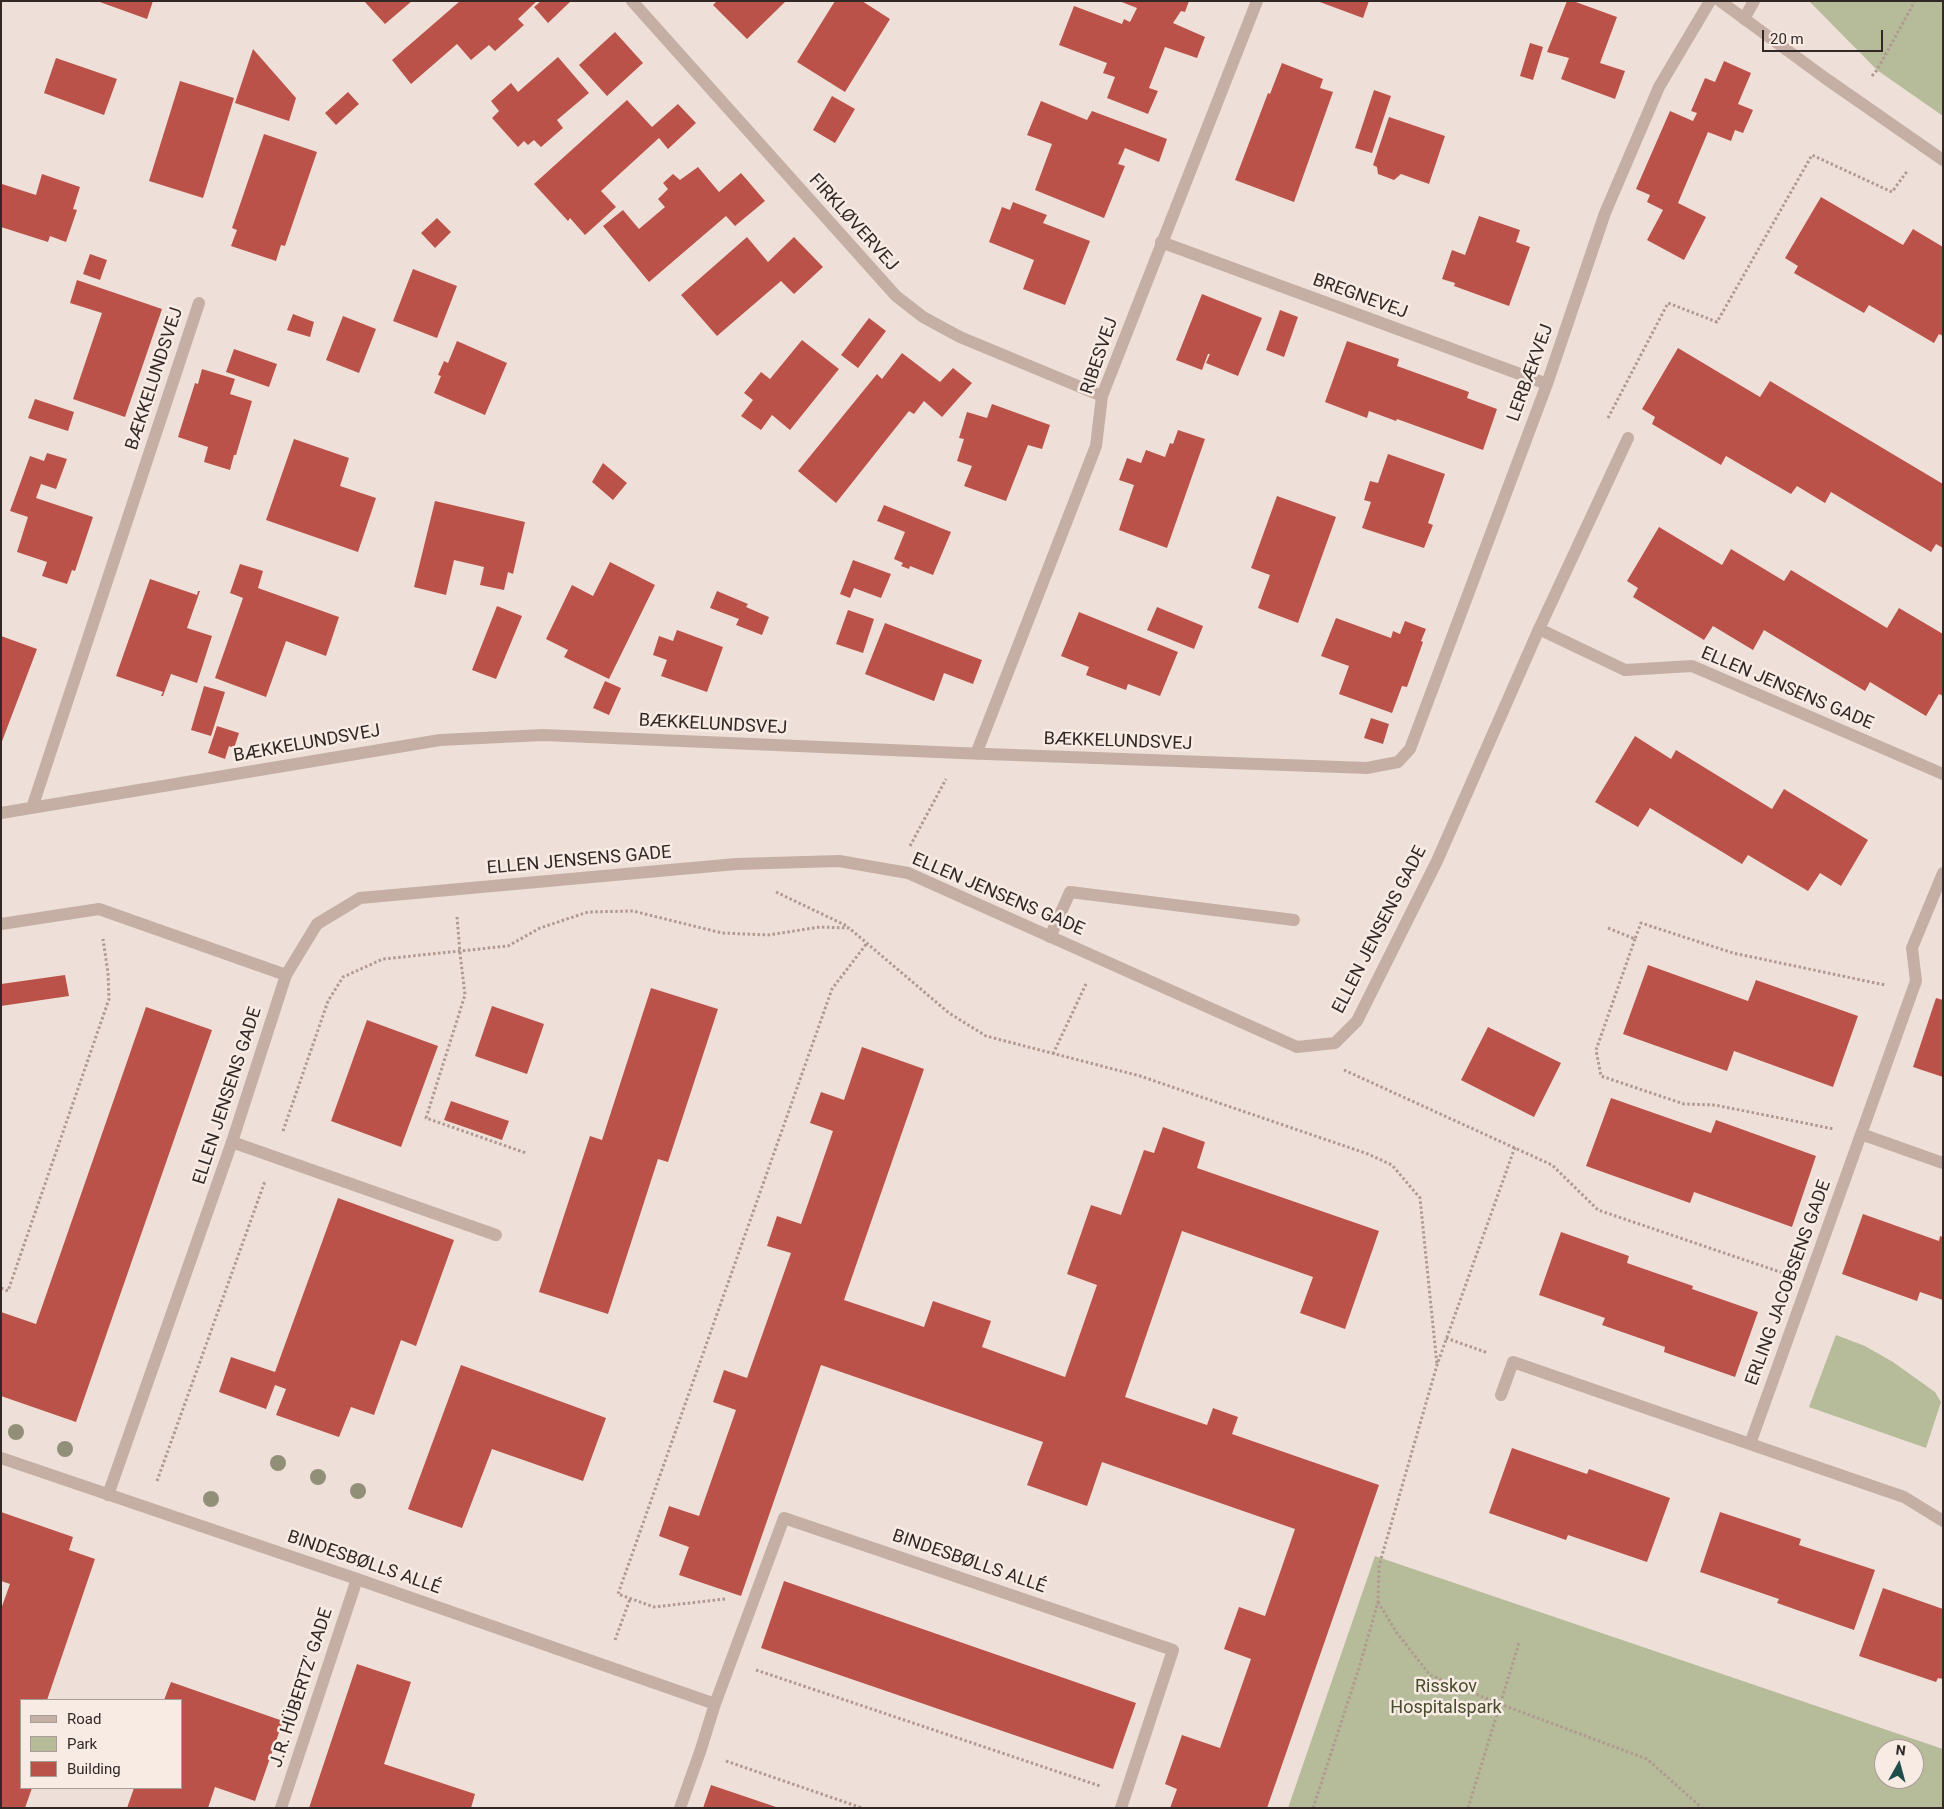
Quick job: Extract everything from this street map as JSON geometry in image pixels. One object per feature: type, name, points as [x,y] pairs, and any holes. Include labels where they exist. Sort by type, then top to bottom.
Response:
[{"type":"street","name":"FIRKLØVERVEJ","points":[[632,1],[896,296],[922,317],[960,337],[1102,396]]},
{"type":"street","name":"RIBESVEJ","points":[[976,754],[1096,446],[1102,396],[1257,1]]},
{"type":"street","name":"LERBÆKVEJ","points":[[1398,762],[1410,749],[1547,384],[1605,213],[1659,87],[1710,1]]},
{"type":"street","points":[[1720,1],[1853,98],[1943,160]]},
{"type":"street","points":[[1744,19],[1754,1]]},
{"type":"street","name":"BREGNEVEJ","points":[[1161,242],[1547,384]]},
{"type":"street","name":"BÆKKELUNDSVEJ","points":[[32,808],[199,303]]},
{"type":"street","points":[[1539,629],[1628,438]]},
{"type":"street","name":"ELLEN JENSENS GADE","points":[[108,1495],[232,1142],[286,975],[317,924],[360,898],[756,863],[839,861],[908,873],[1297,1047],[1335,1043],[1357,1021],[1437,861],[1539,629],[1625,670],[1692,666],[1943,774]]},
{"type":"street","name":"BÆKKELUNDSVEJ","points":[[1,813],[440,740],[543,735],[976,754],[1367,768],[1398,762]]},
{"type":"street","name":"ERLING JACOBSENS GADE","points":[[1750,1444],[1916,981],[1912,948],[1943,873]]},
{"type":"street","points":[[1050,937],[1070,892],[1294,920]]},
{"type":"street","points":[[1,924],[99,909],[286,975]]},
{"type":"street","points":[[1861,1134],[1943,1163]]},
{"type":"street","points":[[232,1142],[496,1235]]},
{"type":"street","points":[[1501,1395],[1513,1362],[1904,1497],[1943,1521]]},
{"type":"street","name":"BINDESBØLLS ALLÉ","points":[[1,1458],[357,1579],[715,1704]]},
{"type":"street","name":"BINDESBØLLS ALLÉ","points":[[680,1808],[715,1704],[784,1518],[1173,1650],[1121,1808]]},
{"type":"street","name":"J.R. HÜBERTZ' GADE","points":[[281,1808],[357,1579]]},
{"type":"path","points":[[1853,98],[1877,70],[1915,1]]},
{"type":"path","points":[[1628,438],[1633,430],[1607,419],[1668,303],[1717,322],[1812,155],[1892,192],[1924,147]]},
{"type":"path","points":[[896,871],[960,753]]},
{"type":"path","points":[[756,863],[769,889],[849,928],[949,1013],[986,1036],[1140,1076],[1368,1154],[1392,1166],[1420,1198],[1436,1365]]},
{"type":"path","points":[[456,890],[465,995],[426,1118],[526,1154]]},
{"type":"path","points":[[1,1288],[8,1291],[109,999],[108,972],[99,909]]},
{"type":"path","points":[[148,1508],[328,1001],[343,977],[383,960],[460,953],[508,946],[540,928],[588,912],[633,911],[722,933],[768,935],[820,927],[849,928]]},
{"type":"path","points":[[1861,1134],[1715,1105],[1684,1104],[1601,1076],[1596,1050],[1635,939],[1641,923],[1733,953],[1883,985],[1916,981]]},
{"type":"path","points":[[1608,928],[1635,939]]},
{"type":"path","points":[[751,1608],[728,1599],[654,1607],[618,1594],[832,989],[866,943]]},
{"type":"path","points":[[1054,1054],[1098,958]]},
{"type":"path","points":[[1320,1045],[1332,1064],[1515,1147],[1552,1166],[1598,1210],[1808,1282]]},
{"type":"path","points":[[1313,1808],[1359,1668],[1378,1602],[1379,1566],[1436,1365],[1515,1147]]},
{"type":"path","points":[[1446,1338],[1513,1362]]},
{"type":"path","points":[[605,1666],[630,1599]]},
{"type":"path","points":[[1378,1602],[1397,1633],[1430,1675],[1647,1760],[1702,1808]]},
{"type":"path","points":[[1468,1808],[1519,1643]]},
{"type":"path","points":[[731,1661],[1125,1794]]},
{"type":"path","points":[[700,1752],[862,1808]]},
{"type":"green space","points":[[1809,1],[1943,1],[1943,116],[1877,70]]},
{"type":"green space","points":[[1836,1335],[1865,1346],[1893,1362],[1935,1392],[1941,1402],[1926,1448],[1809,1407]]},
{"type":"green space","name":"Risskov Hospitalspark","points":[[1375,1556],[1914,1739],[1874,1739],[1874,1789],[1924,1789],[1924,1743],[1943,1749],[1943,1808],[1288,1808]]},
{"type":"building","points":[[97,1],[153,1],[147,19]]},
{"type":"building","points":[[364,1],[412,1],[385,24]]},
{"type":"building","points":[[460,1],[537,1],[518,19],[524,25],[495,51],[489,45],[471,60],[457,44],[411,84],[392,60]]},
{"type":"building","points":[[541,1],[571,1],[548,23],[534,7]]},
{"type":"building","points":[[717,1],[786,1],[747,39],[713,5]]},
{"type":"building","points":[[835,1],[862,1],[890,19],[845,92],[797,62]]},
{"type":"building","points":[[1119,1],[1189,1],[1185,12],[1181,11],[1173,23],[1205,37],[1197,58],[1165,47],[1149,88],[1158,91],[1148,114],[1107,98],[1115,77],[1103,73],[1107,63],[1059,45],[1074,6],[1122,24],[1124,19],[1130,22],[1137,8]]},
{"type":"building","points":[[1317,1],[1369,1],[1363,18]]},
{"type":"building","points":[[1567,1],[1573,1],[1617,17],[1600,63],[1625,71],[1615,99],[1561,79],[1569,58],[1547,52]]},
{"type":"building","points":[[615,32],[643,63],[607,96],[579,65]]},
{"type":"building","points":[[1530,43],[1543,47],[1533,80],[1520,76]]},
{"type":"building","points":[[253,49],[296,98],[289,121],[235,103]]},
{"type":"building","points":[[558,57],[589,93],[557,120],[563,128],[541,147],[534,140],[528,145],[524,141],[518,147],[492,118],[499,111],[491,101],[511,83],[518,92]]},
{"type":"building","points":[[56,58],[117,79],[104,115],[44,93]]},
{"type":"building","points":[[1724,61],[1751,73],[1738,104],[1753,110],[1743,133],[1735,130],[1731,141],[1708,132],[1678,203],[1706,217],[1684,260],[1647,240],[1663,210],[1647,202],[1650,195],[1636,189],[1670,111],[1693,121],[1697,113],[1691,111],[1705,78],[1715,82]]},
{"type":"building","points":[[1282,63],[1323,79],[1320,88],[1333,92],[1294,202],[1235,180],[1268,93],[1270,94]]},
{"type":"building","points":[[180,81],[234,98],[203,198],[149,181]]},
{"type":"building","points":[[1374,90],[1391,96],[1372,153],[1355,148]]},
{"type":"building","points":[[348,92],[359,104],[336,125],[325,113]]},
{"type":"building","points":[[832,96],[855,109],[835,143],[813,130]]},
{"type":"building","points":[[627,100],[652,127],[678,104],[696,123],[668,149],[659,138],[601,191],[616,207],[585,235],[570,218],[568,221],[534,184]]},
{"type":"building","points":[[1041,101],[1087,120],[1092,111],[1167,139],[1159,162],[1125,148],[1118,164],[1125,166],[1104,218],[1035,190],[1052,144],[1027,135]]},
{"type":"building","points":[[1389,117],[1445,136],[1429,184],[1401,174],[1394,180],[1378,174],[1377,167],[1373,165]]},
{"type":"building","points":[[264,134],[317,152],[285,246],[281,245],[276,261],[231,246],[237,230],[232,228]]},
{"type":"building","points":[[698,167],[719,192],[741,173],[765,201],[735,226],[726,216],[649,282],[603,226],[623,210],[639,229],[665,207],[658,199],[668,189],[663,183],[673,174],[680,180]]},
{"type":"building","points":[[42,174],[80,187],[73,209],[77,210],[66,242],[50,236],[48,242],[1,227],[2,184],[36,195]]},
{"type":"building","points":[[1821,197],[1903,245],[1913,229],[1943,247],[1943,336],[1939,334],[1934,343],[1869,305],[1864,313],[1794,273],[1798,266],[1785,258]]},
{"type":"building","points":[[1013,202],[1047,215],[1043,223],[1090,241],[1065,305],[1023,289],[1034,260],[989,242],[1002,207],[1010,210]]},
{"type":"building","points":[[1479,216],[1520,230],[1516,242],[1530,247],[1509,306],[1454,286],[1455,283],[1442,279],[1452,250],[1465,255]]},
{"type":"building","points":[[437,218],[451,232],[435,248],[421,233]]},
{"type":"building","points":[[747,237],[768,262],[794,237],[823,267],[794,294],[781,281],[717,336],[681,295]]},
{"type":"building","points":[[90,254],[107,260],[100,280],[83,274]]},
{"type":"building","points":[[413,269],[457,286],[437,338],[393,321]]},
{"type":"building","points":[[77,280],[162,309],[125,417],[73,399],[102,313],[70,303]]},
{"type":"building","points":[[1202,294],[1262,318],[1238,376],[1206,363],[1210,354],[1208,354],[1202,370],[1176,360]]},
{"type":"building","points":[[1280,310],[1298,317],[1284,357],[1266,350]]},
{"type":"building","points":[[293,314],[314,322],[310,337],[287,330]]},
{"type":"building","points":[[343,316],[376,329],[359,373],[326,360]]},
{"type":"building","points":[[869,318],[886,331],[858,368],[841,355]]},
{"type":"building","points":[[802,340],[839,369],[790,430],[772,415],[761,430],[741,416],[753,400],[744,393],[761,372],[770,379]]},
{"type":"building","points":[[457,341],[507,363],[485,415],[434,393],[441,376],[438,375],[444,361],[448,363]]},
{"type":"building","points":[[1347,341],[1399,359],[1397,366],[1469,392],[1467,398],[1497,409],[1483,450],[1397,419],[1396,421],[1369,411],[1367,418],[1325,402]]},
{"type":"building","points":[[1678,348],[1760,397],[1770,381],[1943,484],[1943,548],[1936,544],[1931,552],[1831,492],[1825,503],[1797,486],[1791,494],[1726,456],[1721,465],[1652,424],[1655,417],[1642,409]]},
{"type":"building","points":[[234,349],[277,364],[269,387],[226,372]]},
{"type":"building","points":[[902,353],[940,382],[953,368],[972,383],[942,417],[924,401],[914,414],[909,411],[836,503],[798,471],[877,374],[882,379]]},
{"type":"building","points":[[202,369],[235,379],[230,394],[252,401],[230,470],[204,462],[208,447],[178,437],[195,383],[198,384]]},
{"type":"building","points":[[35,399],[74,412],[68,431],[28,418]]},
{"type":"building","points":[[992,404],[1050,425],[1042,449],[1028,445],[1006,501],[964,486],[972,466],[957,461],[964,439],[959,438],[967,412],[987,418]]},
{"type":"building","points":[[1178,430],[1205,439],[1167,548],[1119,530],[1134,485],[1119,480],[1127,458],[1141,463],[1146,450],[1165,457],[1170,443],[1173,444]]},
{"type":"building","points":[[294,439],[349,458],[340,486],[376,498],[358,552],[266,520]]},
{"type":"building","points":[[47,453],[67,459],[56,489],[41,484],[36,498],[93,517],[75,571],[72,570],[67,584],[42,576],[47,562],[17,552],[28,517],[10,511],[30,456],[44,461]]},
{"type":"building","points":[[1388,454],[1445,474],[1428,523],[1433,525],[1424,548],[1362,528],[1371,502],[1364,500],[1370,481],[1378,483]]},
{"type":"building","points":[[603,463],[627,483],[613,500],[592,482]]},
{"type":"building","points":[[1277,496],[1336,517],[1298,623],[1258,608],[1270,575],[1251,568]]},
{"type":"building","points":[[435,501],[525,522],[513,574],[508,572],[504,590],[480,585],[484,567],[454,560],[446,595],[414,587]]},
{"type":"building","points":[[884,505],[951,532],[933,575],[910,566],[909,569],[901,566],[903,563],[894,559],[905,532],[877,521]]},
{"type":"building","points":[[1659,527],[1722,565],[1731,549],[1784,581],[1791,570],[1887,628],[1899,608],[1943,634],[1943,696],[1939,694],[1926,716],[1870,682],[1865,691],[1764,630],[1753,650],[1713,626],[1704,640],[1633,597],[1638,588],[1627,581]]},
{"type":"building","points":[[853,560],[891,574],[881,598],[854,588],[850,598],[840,594]]},
{"type":"building","points":[[610,562],[655,585],[609,679],[564,657],[568,650],[546,639],[572,585],[593,596]]},
{"type":"building","points":[[240,564],[263,571],[258,588],[339,617],[326,656],[286,641],[266,697],[215,678],[243,598],[230,593]]},
{"type":"building","points":[[150,579],[197,595],[198,591],[200,591],[187,628],[212,636],[197,683],[171,674],[163,696],[161,696],[163,692],[116,676]]},
{"type":"building","points":[[717,591],[748,604],[746,607],[769,617],[762,635],[736,625],[739,619],[710,608]]},
{"type":"building","points":[[497,606],[522,616],[496,679],[472,670]]},
{"type":"building","points":[[1157,607],[1203,626],[1194,649],[1147,630]]},
{"type":"building","points":[[848,610],[874,619],[863,653],[836,644]]},
{"type":"building","points":[[1079,612],[1178,652],[1160,696],[1128,684],[1126,690],[1086,675],[1089,667],[1061,656]]},
{"type":"building","points":[[1336,618],[1391,638],[1393,631],[1400,634],[1405,621],[1426,629],[1407,687],[1402,686],[1392,713],[1339,694],[1349,666],[1321,656]]},
{"type":"building","points":[[885,623],[982,660],[973,684],[944,673],[934,701],[865,674]]},
{"type":"building","points":[[677,630],[723,647],[707,692],[661,676],[667,660],[653,655],[659,636],[673,641]]},
{"type":"building","points":[[1,636],[37,649],[1,744]]},
{"type":"building","points":[[605,681],[621,688],[609,715],[593,708]]},
{"type":"building","points":[[204,686],[225,692],[211,736],[191,730]]},
{"type":"building","points":[[1371,718],[1389,724],[1383,744],[1364,738]]},
{"type":"building","points":[[217,726],[239,733],[234,748],[229,746],[225,759],[208,753]]},
{"type":"building","points":[[1635,736],[1671,759],[1676,750],[1772,809],[1784,789],[1868,840],[1841,886],[1820,873],[1808,891],[1748,855],[1742,864],[1650,808],[1638,827],[1595,802]]},
{"type":"building","points":[[1648,965],[1748,1001],[1756,980],[1858,1016],[1833,1087],[1734,1051],[1727,1071],[1623,1034]]},
{"type":"building","points":[[65,975],[69,996],[1,1006],[1,984]]},
{"type":"building","points":[[651,988],[718,1009],[668,1162],[658,1159],[608,1314],[539,1292],[590,1136],[602,1140]]},
{"type":"building","points":[[1936,998],[1943,1000],[1943,1077],[1913,1067]]},
{"type":"building","points":[[492,1006],[544,1024],[527,1074],[475,1056]]},
{"type":"building","points":[[146,1007],[212,1030],[76,1422],[1,1396],[1,1312],[36,1324]]},
{"type":"building","points":[[367,1020],[438,1046],[401,1147],[331,1121]]},
{"type":"building","points":[[1488,1027],[1561,1063],[1534,1117],[1461,1080]]},
{"type":"building","points":[[862,1047],[924,1069],[844,1300],[924,1327],[933,1301],[991,1321],[982,1347],[1065,1377],[1097,1285],[1067,1274],[1091,1205],[1121,1215],[1144,1150],[1154,1153],[1163,1127],[1205,1142],[1197,1168],[1379,1231],[1345,1329],[1300,1313],[1313,1277],[1182,1231],[1125,1397],[1207,1425],[1213,1408],[1238,1417],[1232,1434],[1379,1485],[1267,1808],[1170,1808],[1177,1789],[1165,1784],[1182,1735],[1220,1748],[1251,1659],[1224,1649],[1239,1607],[1265,1616],[1295,1529],[1102,1462],[1087,1506],[1027,1485],[1043,1442],[821,1365],[741,1596],[679,1575],[689,1547],[659,1536],[669,1506],[699,1516],[736,1410],[713,1402],[724,1370],[747,1378],[791,1253],[767,1246],[777,1216],[801,1224],[833,1131],[810,1123],[821,1092],[844,1100]]},
{"type":"building","points":[[1611,1098],[1711,1133],[1716,1120],[1816,1156],[1792,1227],[1694,1192],[1690,1203],[1586,1166]]},
{"type":"building","points":[[451,1101],[509,1121],[502,1140],[444,1120]]},
{"type":"building","points":[[338,1198],[454,1240],[416,1346],[401,1340],[374,1415],[351,1407],[339,1437],[276,1415],[286,1389],[275,1385],[266,1409],[219,1392],[231,1357],[275,1372]]},
{"type":"building","points":[[1863,1214],[1939,1241],[1940,1236],[1943,1237],[1943,1300],[1920,1292],[1917,1301],[1842,1274]]},
{"type":"building","points":[[1561,1232],[1629,1256],[1627,1263],[1693,1286],[1692,1289],[1758,1312],[1735,1377],[1664,1352],[1665,1347],[1602,1325],[1605,1318],[1539,1295]]},
{"type":"building","points":[[461,1365],[606,1418],[583,1481],[492,1449],[462,1528],[408,1509]]},
{"type":"building","points":[[1512,1448],[1587,1474],[1589,1469],[1670,1498],[1647,1562],[1568,1535],[1566,1540],[1489,1513]]},
{"type":"building","points":[[1,1512],[73,1537],[69,1550],[95,1559],[47,1699],[20,1699],[20,1789],[32,1789],[25,1808],[1,1808],[1,1609],[10,1584],[1,1581]]},
{"type":"building","points":[[1720,1512],[1801,1539],[1799,1545],[1875,1570],[1854,1630],[1777,1603],[1779,1599],[1700,1572]]},
{"type":"building","points":[[784,1581],[1136,1703],[1113,1769],[761,1648]]},
{"type":"building","points":[[1883,1588],[1943,1609],[1943,1679],[1938,1678],[1936,1682],[1859,1656]]},
{"type":"building","points":[[357,1664],[411,1682],[384,1764],[475,1794],[471,1808],[309,1808]]},
{"type":"building","points":[[171,1682],[283,1721],[255,1801],[215,1787],[208,1808],[127,1808],[134,1789],[182,1789],[182,1699],[164,1699]]},
{"type":"building","points":[[711,1785],[776,1807],[776,1808],[703,1808]]}]
